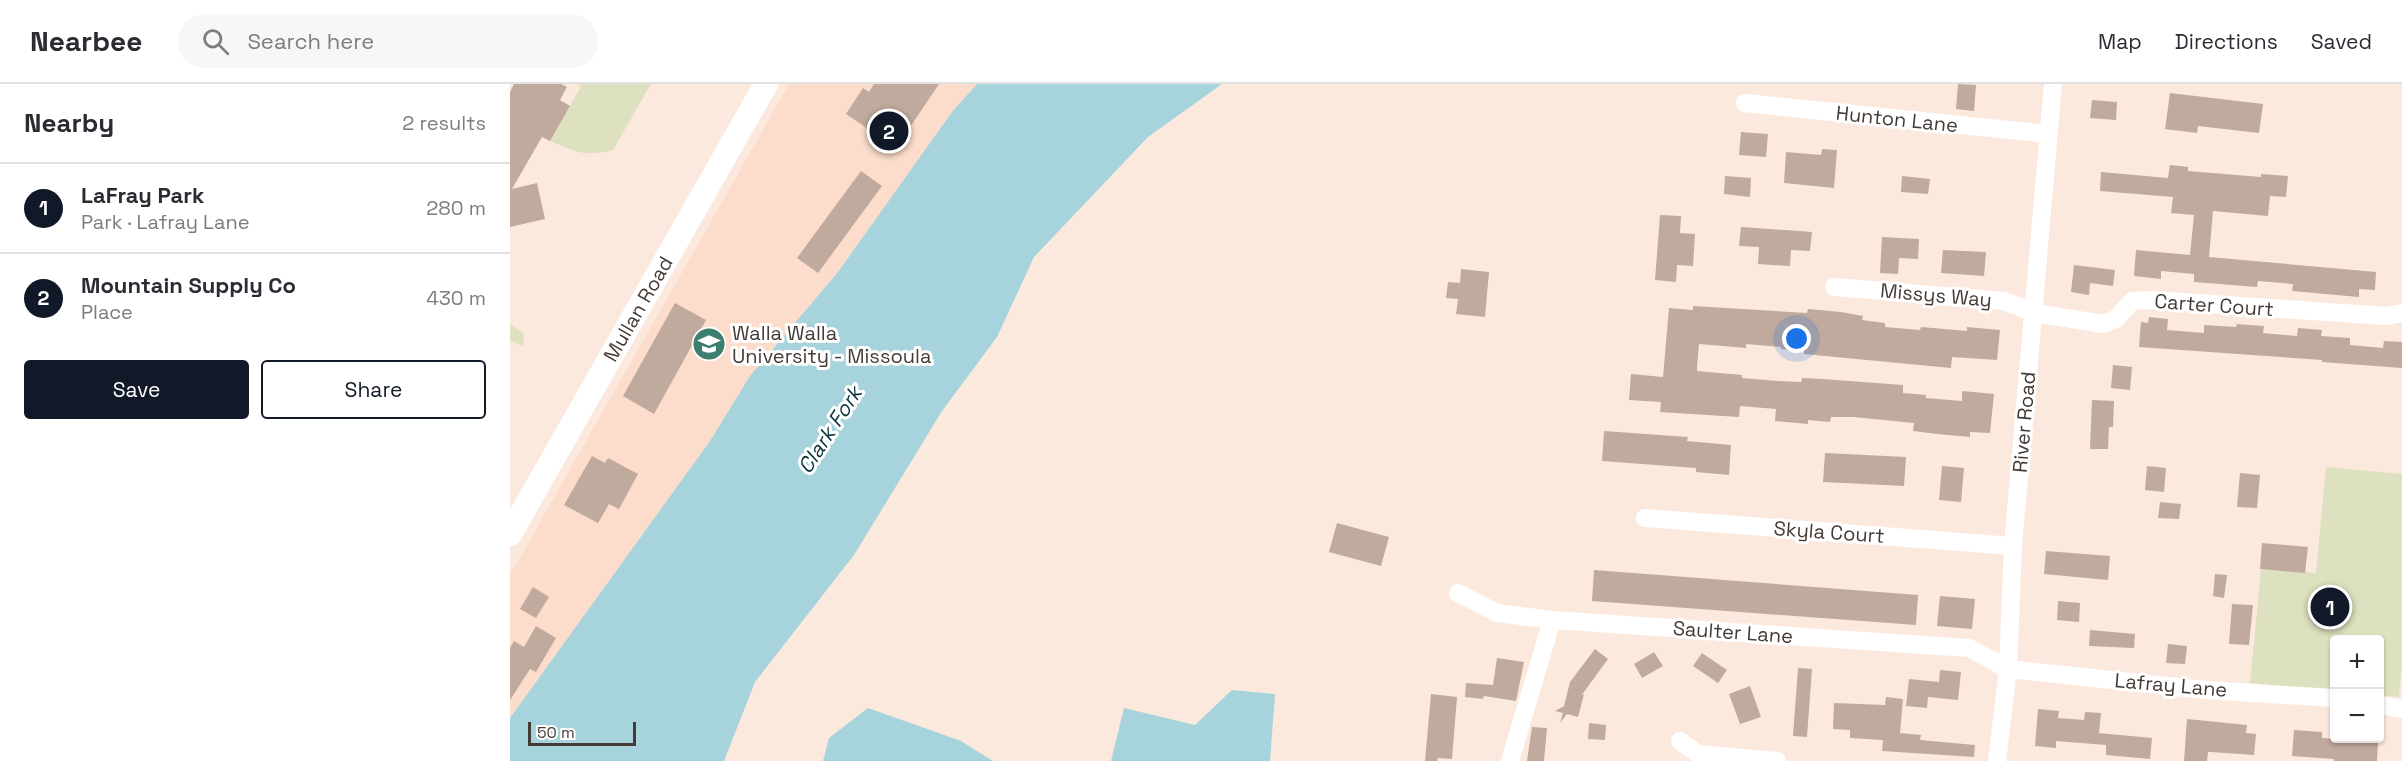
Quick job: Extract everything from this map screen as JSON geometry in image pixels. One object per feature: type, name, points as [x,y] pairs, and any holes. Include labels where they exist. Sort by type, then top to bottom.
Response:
[{"type":"main road","name":"Mullan Road","points":[[510,534],[766,84]]},
{"type":"street","name":"River Road","points":[[1998,761],[2008,669],[2013,546],[2035,313],[2053,84]]},
{"type":"street","name":"Hunton Lane","points":[[1745,103],[2048,134]]},
{"type":"street","name":"Missys Way","points":[[1834,287],[2004,301],[2035,313]]},
{"type":"street","name":"Carter Court","points":[[2035,313],[2103,324],[2116,319],[2132,301],[2153,300],[2386,316],[2402,314]]},
{"type":"street","name":"Skyla Court","points":[[1646,519],[2013,546]]},
{"type":"street","name":"Saulter Lane","points":[[1458,593],[1497,614],[1552,620],[1969,648],[2008,669]]},
{"type":"street","points":[[1510,761],[1552,620]]},
{"type":"street","name":"Lafray Lane","points":[[2008,669],[2205,690],[2330,698]]},
{"type":"street","points":[[2384,706],[2402,709]]},
{"type":"street","points":[[1680,741],[1698,754],[1777,761]]},
{"type":"shaded area","points":[[789,84],[977,84],[952,112],[838,272],[750,376],[710,441],[510,718],[510,575]]},
{"type":"green space","points":[[577,84],[651,84],[613,150],[594,153],[580,152],[550,141],[581,86]]},
{"type":"green space","points":[[510,324],[524,333],[523,347],[510,340]]},
{"type":"green space","points":[[2326,467],[2402,474],[2402,662],[2399,697],[2384,695],[2384,635],[2330,635],[2330,691],[2250,683],[2261,569],[2316,573]]},
{"type":"water","name":"Clark Fork","points":[[977,84],[1222,84],[1148,137],[1034,257],[997,337],[942,411],[854,555],[755,682],[724,761],[510,761],[510,718],[710,441],[750,376],[838,272],[952,112]]},
{"type":"water","points":[[1232,690],[1275,694],[1270,761],[1111,761],[1124,708],[1195,725]]},
{"type":"water","points":[[868,708],[961,741],[993,761],[823,761],[829,738]]},
{"type":"building","points":[[514,84],[561,84],[567,87],[560,100],[570,106],[550,141],[542,137],[512,189],[537,183],[545,219],[510,227],[510,92]]},
{"type":"building","points":[[874,84],[939,84],[896,148],[846,114],[863,88],[869,92]]},
{"type":"building","points":[[1958,84],[1976,85],[1974,111],[1956,109]]},
{"type":"building","points":[[2170,93],[2263,104],[2259,133],[2198,126],[2197,133],[2165,129]]},
{"type":"building","points":[[2092,100],[2117,102],[2116,120],[2090,118]]},
{"type":"building","points":[[1741,132],[1768,134],[1766,157],[1739,155]]},
{"type":"building","points":[[1822,149],[1837,150],[1834,188],[1784,183],[1786,152],[1821,155]]},
{"type":"building","points":[[2170,165],[2188,167],[2188,171],[2261,177],[2261,174],[2288,176],[2286,197],[2270,196],[2268,216],[2213,211],[2209,257],[2376,272],[2375,290],[2359,289],[2359,297],[2292,291],[2293,284],[2258,281],[2257,287],[2194,282],[2194,274],[2161,271],[2161,279],[2134,276],[2136,250],[2190,255],[2194,215],[2171,213],[2173,197],[2100,191],[2101,172],[2168,178]]},
{"type":"building","points":[[861,171],[882,186],[818,273],[797,258]]},
{"type":"building","points":[[1725,176],[1751,178],[1750,197],[1724,194]]},
{"type":"building","points":[[1902,176],[1930,179],[1928,194],[1901,192]]},
{"type":"building","points":[[1660,215],[1681,216],[1680,233],[1695,234],[1693,266],[1677,265],[1676,282],[1655,280]]},
{"type":"building","points":[[1741,227],[1812,232],[1810,251],[1791,250],[1790,266],[1758,264],[1759,247],[1739,246]]},
{"type":"building","points":[[1882,237],[1919,239],[1918,259],[1899,258],[1898,274],[1880,273]]},
{"type":"building","points":[[1943,250],[1986,252],[1984,276],[1941,273]]},
{"type":"building","points":[[2074,265],[2115,270],[2113,286],[2090,283],[2089,295],[2071,292]]},
{"type":"building","points":[[1461,269],[1489,272],[1485,317],[1456,314],[1458,299],[1446,298],[1448,282],[1460,283]]},
{"type":"building","name":"Walla Walla University - Missoula","points":[[675,303],[706,320],[654,414],[623,396]]},
{"type":"building","points":[[1693,306],[1807,313],[1808,309],[1841,312],[1863,316],[1862,320],[1885,323],[1885,327],[1920,330],[1921,327],[1967,331],[1967,327],[2000,330],[1997,360],[1952,357],[1951,368],[1804,354],[1804,351],[1781,349],[1781,347],[1746,344],[1746,348],[1699,344],[1697,371],[1778,381],[1801,382],[1802,378],[1903,385],[1903,393],[1926,395],[1926,398],[1962,401],[1962,391],[1994,394],[1990,433],[1970,432],[1970,437],[1937,434],[1913,431],[1914,423],[1853,417],[1831,417],[1830,422],[1808,420],[1808,424],[1775,421],[1776,409],[1740,406],[1739,417],[1660,412],[1661,402],[1629,400],[1631,374],[1663,377],[1669,308],[1693,310]]},
{"type":"building","points":[[2149,317],[2168,319],[2167,330],[2204,333],[2204,325],[2236,327],[2237,324],[2264,326],[2263,333],[2297,336],[2298,328],[2322,330],[2321,336],[2350,338],[2350,345],[2383,348],[2384,341],[2402,342],[2402,368],[2139,347],[2141,322],[2148,323]]},
{"type":"building","points":[[2113,365],[2132,367],[2130,390],[2111,388]]},
{"type":"building","points":[[2092,400],[2114,401],[2113,427],[2109,427],[2108,449],[2090,449]]},
{"type":"building","points":[[1604,431],[1688,437],[1687,441],[1731,445],[1729,475],[1696,472],[1696,468],[1602,461]]},
{"type":"building","points":[[1825,453],[1906,457],[1904,486],[1823,482]]},
{"type":"building","points":[[592,456],[605,463],[608,458],[638,474],[619,509],[609,504],[598,523],[564,505]]},
{"type":"building","points":[[1942,466],[1964,468],[1961,502],[1939,500]]},
{"type":"building","points":[[2147,466],[2166,468],[2164,492],[2145,490]]},
{"type":"building","points":[[2240,473],[2260,475],[2257,508],[2237,507]]},
{"type":"building","points":[[2160,502],[2181,504],[2179,519],[2158,518]]},
{"type":"building","points":[[1337,523],[1389,537],[1381,566],[1329,552]]},
{"type":"building","points":[[2262,543],[2308,547],[2305,573],[2260,569]]},
{"type":"building","points":[[2046,551],[2110,556],[2108,580],[2044,574]]},
{"type":"building","points":[[1594,570],[1918,595],[1916,625],[1592,601]]},
{"type":"building","points":[[2215,574],[2227,575],[2224,598],[2213,596]]},
{"type":"building","points":[[533,587],[549,597],[536,618],[520,609]]},
{"type":"building","points":[[1940,596],[1975,599],[1972,629],[1937,626]]},
{"type":"building","points":[[2058,601],[2080,603],[2079,622],[2057,620]]},
{"type":"building","points":[[2232,604],[2253,605],[2249,645],[2229,644]]},
{"type":"building","points":[[536,626],[556,638],[536,672],[530,669],[510,700],[510,648],[514,641],[524,647]]},
{"type":"building","points":[[2090,630],[2135,634],[2134,648],[2089,646]]},
{"type":"building","points":[[2168,644],[2187,646],[2185,664],[2166,663]]},
{"type":"building","points":[[1595,649],[1608,659],[1581,696],[1584,694],[1578,717],[1567,714],[1560,723],[1563,713],[1555,711],[1564,706],[1570,682]]},
{"type":"building","points":[[1654,652],[1663,666],[1642,678],[1634,664]]},
{"type":"building","points":[[1702,653],[1727,670],[1718,683],[1693,666]]},
{"type":"building","points":[[1497,658],[1524,662],[1516,701],[1484,696],[1483,699],[1465,697],[1466,683],[1493,685]]},
{"type":"building","points":[[1798,668],[1812,669],[1807,737],[1793,736]]},
{"type":"building","points":[[1940,670],[1961,672],[1958,700],[1928,697],[1927,708],[1906,706],[1909,679],[1939,682]]},
{"type":"building","points":[[1750,686],[1761,717],[1740,724],[1729,694]]},
{"type":"building","points":[[1431,694],[1457,697],[1452,759],[1438,758],[1437,761],[1425,761]]},
{"type":"building","points":[[1886,697],[1903,699],[1900,733],[1921,735],[1920,740],[1975,745],[1974,757],[1882,751],[1883,740],[1850,738],[1850,730],[1833,729],[1834,703],[1885,705]]},
{"type":"building","points":[[2038,709],[2059,711],[2058,718],[2084,720],[2085,712],[2101,713],[2099,733],[2152,738],[2150,759],[2106,755],[2106,745],[2056,741],[2056,748],[2035,746]]},
{"type":"building","points":[[2187,719],[2247,725],[2246,733],[2256,734],[2254,755],[2208,752],[2207,761],[2184,761]]},
{"type":"building","points":[[1589,723],[1606,725],[1605,740],[1588,739]]},
{"type":"building","points":[[1532,727],[1547,728],[1544,761],[1527,761]]},
{"type":"building","points":[[2294,730],[2322,732],[2322,738],[2330,738],[2330,743],[2378,743],[2377,761],[2334,761],[2334,759],[2292,756]]},
{"type":"place","name":"Mountain Supply Co","points":[[889,131]]},
{"type":"place","name":"Walla Walla University - Missoula","points":[[709,344]]},
{"type":"place","name":"LaFray Park","points":[[2330,607]]}]
